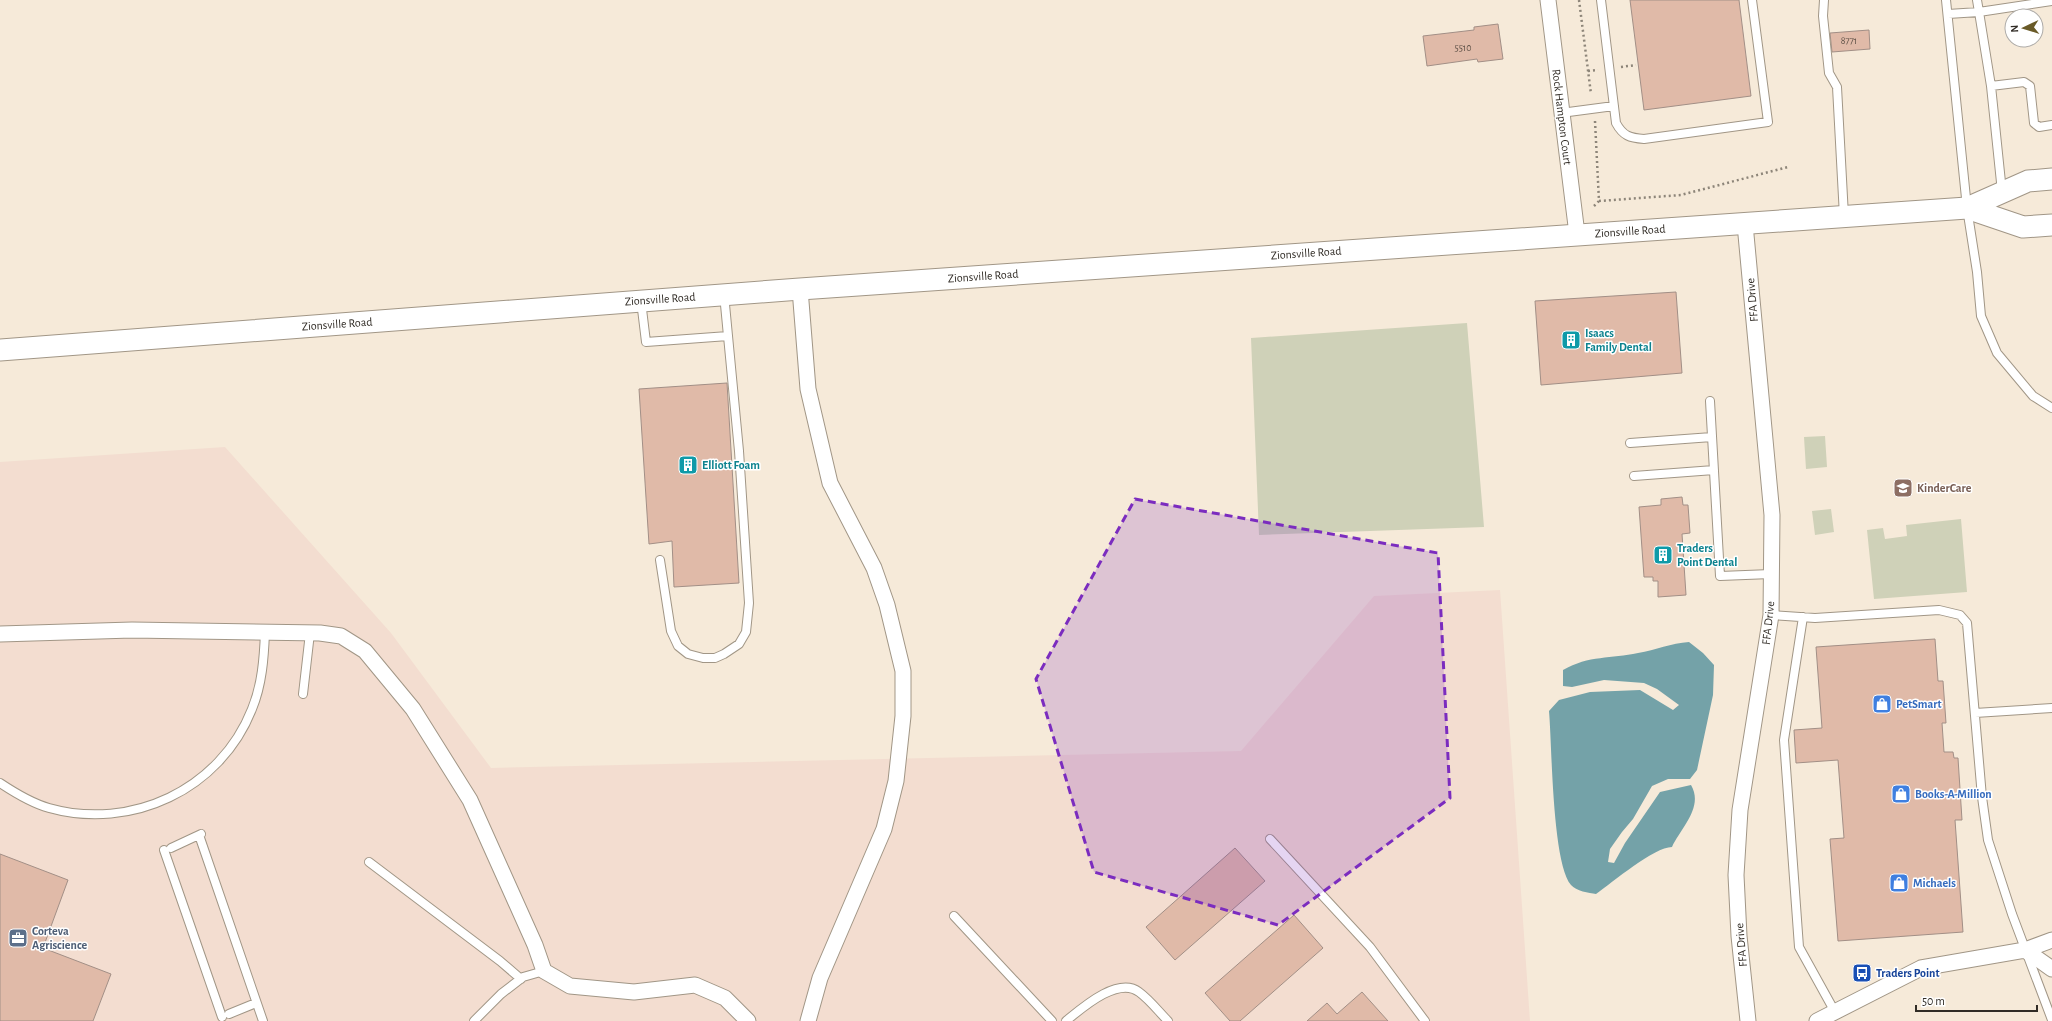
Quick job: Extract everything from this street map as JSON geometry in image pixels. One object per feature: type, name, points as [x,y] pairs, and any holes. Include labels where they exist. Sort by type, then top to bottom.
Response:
[{"type":"main road","name":"Zionsville Road","points":[[0,350],[724,294],[1967,208],[2028,181],[2052,180]]},
{"type":"main road","name":"Zionsville Road","points":[[1967,208],[2023,227],[2052,225]]},
{"type":"street","name":"Rock Hampton Court","points":[[1548,0],[1577,234]]},
{"type":"street","name":"FFA Drive","points":[[1745,224],[1772,515],[1771,615],[1740,810],[1736,875],[1739,936],[1748,1021]]},
{"type":"street","points":[[800,289],[808,389],[830,483],[874,568],[887,605],[903,671],[903,716],[896,781],[884,829],[820,978],[808,1021]]},
{"type":"street","points":[[0,634],[132,630],[310,633],[342,636],[365,651],[413,709],[470,800],[535,945],[544,972],[570,986],[634,992],[695,985],[725,998],[748,1021]]},
{"type":"street","points":[[1817,1021],[1921,968],[2025,950],[2052,940]]},
{"type":"street","points":[[2025,950],[2052,969]]},
{"type":"lane","points":[[1601,0],[1616,123],[1621,132],[1631,138],[1644,139],[1768,122],[1752,0]]},
{"type":"lane","points":[[1824,0],[1823,16],[1829,73],[1837,87],[1844,216]]},
{"type":"lane","points":[[1946,0],[1967,208],[1977,272],[1981,316],[1997,353],[2033,396],[2052,408]]},
{"type":"lane","points":[[1978,0],[1991,86],[2002,192]]},
{"type":"lane","points":[[1948,14],[1979,12],[2052,1]]},
{"type":"lane","points":[[1991,86],[2024,82],[2030,86],[2034,123],[2039,127],[2052,125]]},
{"type":"lane","points":[[1561,113],[1614,106]]},
{"type":"lane","points":[[660,560],[670,625],[678,646],[688,654],[703,658],[715,658],[724,654],[738,644],[746,632],[749,603],[738,451],[724,294]]},
{"type":"lane","points":[[641,301],[646,342],[728,336]]},
{"type":"lane","points":[[1710,401],[1720,576],[1771,574]]},
{"type":"lane","points":[[1630,443],[1712,437]]},
{"type":"lane","points":[[1634,476],[1714,470]]},
{"type":"lane","points":[[1771,615],[1815,618],[1939,610],[1960,615],[1967,623],[1982,797],[1988,840],[2025,950],[2052,1020]]},
{"type":"lane","points":[[1803,617],[1784,740],[1799,946],[1835,1012]]},
{"type":"lane","points":[[0,783],[22,797],[48,807],[75,814],[102,815],[130,812],[156,805],[182,792],[204,776],[224,757],[240,734],[253,709],[260,682],[265,632]]},
{"type":"lane","points":[[303,694],[310,633]]},
{"type":"lane","points":[[1975,713],[2052,708]]},
{"type":"lane","points":[[256,1003],[226,1016],[168,849],[200,834],[263,1021]]},
{"type":"lane","points":[[1270,839],[1370,947],[1425,1021]]},
{"type":"lane","points":[[369,862],[500,961],[520,979]]},
{"type":"lane","points":[[954,916],[1052,1021]]},
{"type":"lane","points":[[474,1021],[501,994],[520,979],[544,972]]},
{"type":"lane","points":[[1066,1021],[1104,994],[1122,987],[1138,991],[1168,1021]]},
{"type":"path","points":[[1579,0],[1591,94]]},
{"type":"path","points":[[1588,71],[1599,70]]},
{"type":"path","points":[[1595,121],[1599,201]]},
{"type":"path","points":[[1594,206],[1599,201],[1681,195],[1788,166]]},
{"type":"highlighted area","points":[[1135,499],[1438,553],[1450,798],[1278,925],[1094,872],[1036,679]]},
{"type":"shaded area","points":[[225,447],[391,633],[491,768],[1241,751],[1374,596],[1500,590],[1530,1021],[0,1021],[0,462]]},
{"type":"green space","points":[[1467,323],[1484,527],[1259,535],[1251,338]]},
{"type":"green space","points":[[1825,436],[1827,467],[1806,469],[1804,437]]},
{"type":"green space","points":[[1831,509],[1834,532],[1815,535],[1812,511]]},
{"type":"green space","points":[[1961,519],[1967,592],[1874,599],[1867,530],[1883,528],[1885,539],[1907,536],[1906,525]]},
{"type":"water","points":[[1689,642],[1703,653],[1714,665],[1713,695],[1697,770],[1690,779],[1668,779],[1652,786],[1633,819],[1610,849],[1608,862],[1614,863],[1625,843],[1660,792],[1691,785],[1695,801],[1690,817],[1672,847],[1655,853],[1645,859],[1596,894],[1576,889],[1571,885],[1565,873],[1556,829],[1549,711],[1559,700],[1590,692],[1640,690],[1673,710],[1679,705],[1657,689],[1644,683],[1604,680],[1572,687],[1563,686],[1563,670],[1582,662],[1600,658],[1645,652]]},
{"type":"building","points":[[1630,0],[1739,0],[1751,96],[1644,110]]},
{"type":"building","points":[[1498,24],[1503,59],[1478,62],[1477,59],[1427,66],[1423,36],[1474,30],[1474,27]]},
{"type":"building","points":[[1869,30],[1870,49],[1832,52],[1830,33]]},
{"type":"building","points":[[1676,292],[1682,373],[1541,385],[1535,301]]},
{"type":"building","name":"Elliott Foam","points":[[727,383],[739,583],[674,587],[672,541],[649,544],[639,389]]},
{"type":"building","name":"Traders Point Dental","points":[[1682,497],[1683,505],[1688,505],[1690,533],[1682,534],[1686,595],[1658,597],[1658,581],[1653,581],[1653,577],[1644,577],[1639,507],[1661,505],[1661,499]]},
{"type":"building","points":[[1935,639],[1938,681],[1943,681],[1946,723],[1942,723],[1944,752],[1953,752],[1954,758],[1958,758],[1962,820],[1955,820],[1963,932],[1838,941],[1830,839],[1844,838],[1838,760],[1796,763],[1794,730],[1822,728],[1816,647]]},
{"type":"building","points":[[1235,848],[1265,881],[1175,960],[1146,927]]},
{"type":"building","name":"Corteva Agriscience","points":[[0,854],[68,880],[43,948],[111,974],[93,1021],[0,1021]]},
{"type":"building","points":[[1294,915],[1323,948],[1240,1021],[1230,1021],[1205,993]]},
{"type":"building","points":[[1362,992],[1388,1021],[1307,1021],[1327,1003],[1337,1014]]},
{"type":"place","name":"Isaacs Family Dental","points":[[1571,340]]},
{"type":"place","name":"Elliott Foam","points":[[688,465]]},
{"type":"place","name":"KinderCare","points":[[1903,488]]},
{"type":"place","name":"Traders Point Dental","points":[[1663,555]]},
{"type":"place","name":"PetSmart","points":[[1882,704]]},
{"type":"place","name":"Books-A-Million","points":[[1901,794]]},
{"type":"place","name":"Michaels","points":[[1899,883]]},
{"type":"place","name":"Corteva Agriscience","points":[[18,938]]},
{"type":"place","name":"Traders Point","points":[[1862,973]]}]
